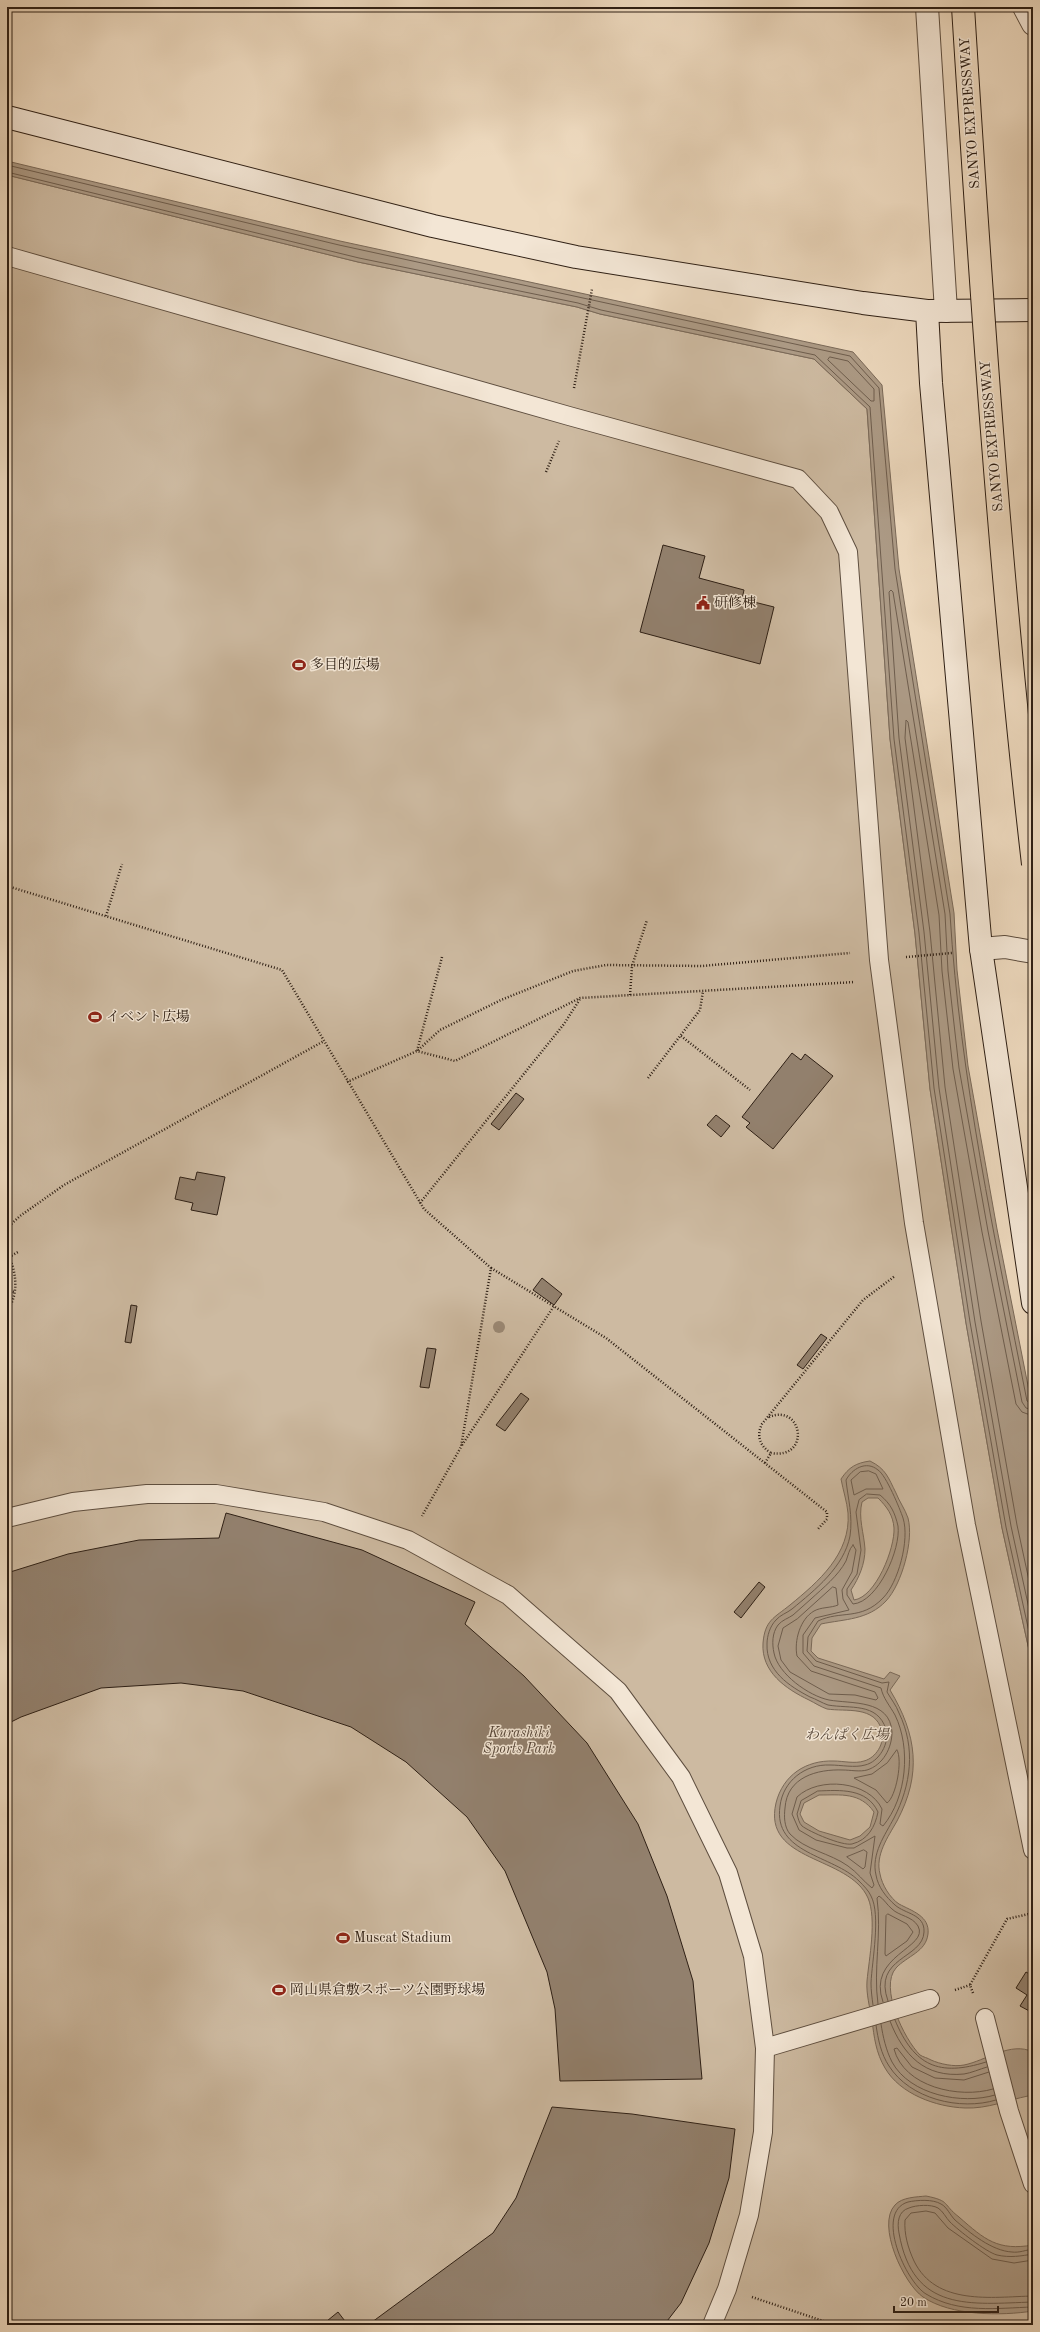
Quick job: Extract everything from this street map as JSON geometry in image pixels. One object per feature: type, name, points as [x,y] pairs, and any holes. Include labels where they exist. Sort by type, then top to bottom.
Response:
[{"type":"highway","name":"SANYO EXPRESSWAY","points":[[963,7],[987,382],[1014,698],[1033,864]]},
{"type":"street","points":[[927,7],[936,311],[931,383],[981,949],[1033,1303]]},
{"type":"street","points":[[1024,7],[1033,24]]},
{"type":"street","points":[[7,117],[426,224],[576,257],[863,303],[936,311],[1033,310]]},
{"type":"street","points":[[981,949],[1005,947],[1033,952]]},
{"type":"lane","points":[[7,256],[568,416],[798,479],[829,512],[848,552],[879,960],[914,1223],[966,1525],[1033,1850]]},
{"type":"lane","points":[[7,1518],[73,1502],[147,1494],[216,1494],[324,1512],[408,1540],[508,1595],[618,1691],[681,1777],[728,1873],[753,1956],[765,2048],[763,2132],[750,2215],[727,2289],[712,2325]]},
{"type":"lane","points":[[765,2048],[930,1999]]},
{"type":"lane","points":[[985,2018],[1009,2111],[1033,2184]]},
{"type":"path","points":[[587,314],[591,292]]},
{"type":"path","points":[[106,916],[122,864]]},
{"type":"path","points":[[7,886],[282,970],[347,1082],[424,1209],[491,1268],[606,1338],[827,1512],[827,1519],[818,1529]]},
{"type":"path","points":[[630,995],[632,966],[647,920]]},
{"type":"path","points":[[347,1082],[417,1051],[440,1030],[501,1000],[573,971],[606,965],[702,966],[858,952],[879,960],[863,982],[580,998],[455,1061],[417,1051]]},
{"type":"path","points":[[910,957],[954,952]]},
{"type":"path","points":[[417,1051],[442,957]]},
{"type":"path","points":[[648,1078],[700,1010],[703,990]]},
{"type":"path","points":[[420,1203],[564,1024],[580,998]]},
{"type":"path","points":[[680,1036],[750,1090]]},
{"type":"path","points":[[7,1228],[20,1216],[64,1186],[324,1041]]},
{"type":"path","points":[[7,1252],[14,1270],[14,1292],[7,1311]]},
{"type":"path","points":[[9,1257],[18,1252]]},
{"type":"path","points":[[769,1417],[775,1414],[788,1416],[793,1420],[798,1432],[796,1444],[789,1452],[778,1454],[771,1453],[762,1445],[758,1434],[762,1424],[863,1300],[893,1277],[922,1267]]},
{"type":"path","points":[[461,1447],[491,1268]]},
{"type":"path","points":[[7,1290],[14,1292]]},
{"type":"path","points":[[408,1540],[461,1447],[554,1306]]},
{"type":"path","points":[[765,1463],[771,1453]]},
{"type":"path","points":[[985,2018],[970,1985],[1007,1919],[1033,1914]]},
{"type":"path","points":[[727,2289],[835,2325]]},
{"type":"green space","name":"Kurashiki Sports Park","points":[[7,175],[358,262],[577,307],[600,314],[814,359],[867,409],[890,739],[915,934],[930,1089],[966,1323],[1002,1528],[1033,1668],[1033,2325],[7,2325]]},
{"type":"water","points":[[7,161],[340,241],[853,352],[882,385],[899,569],[954,913],[957,970],[968,1066],[997,1229],[1033,1411],[1033,1668],[1002,1528],[966,1323],[930,1089],[915,934],[890,739],[867,409],[814,359],[600,314],[577,307],[358,262],[7,175]]},
{"type":"water","points":[[870,1461],[883,1470],[891,1482],[908,1518],[908,1549],[902,1573],[892,1593],[886,1601],[872,1612],[856,1618],[821,1624],[812,1638],[811,1651],[818,1658],[884,1679],[890,1672],[900,1676],[890,1690],[906,1723],[911,1739],[913,1771],[905,1804],[883,1846],[879,1860],[879,1867],[880,1874],[887,1891],[899,1904],[923,1918],[928,1928],[928,1934],[927,1940],[920,1950],[900,1964],[891,1977],[890,1987],[892,2000],[901,2025],[914,2047],[920,2055],[935,2061],[947,2065],[960,2066],[1007,2050],[1025,2049],[1033,2052],[1033,2097],[1028,2096],[981,2107],[954,2107],[931,2102],[909,2092],[892,2077],[885,2068],[877,2051],[868,1996],[867,1981],[871,1951],[872,1917],[868,1898],[858,1884],[844,1873],[794,1848],[782,1837],[775,1823],[776,1803],[779,1793],[784,1784],[797,1771],[805,1766],[824,1761],[864,1761],[872,1757],[881,1745],[883,1736],[882,1731],[873,1717],[867,1713],[859,1711],[827,1709],[800,1696],[777,1678],[766,1663],[763,1653],[764,1635],[771,1620],[811,1587],[831,1566],[838,1554],[848,1528],[848,1513],[841,1479],[847,1471],[857,1464]],"holes":[[[868,1498],[878,1498],[887,1508],[893,1523],[893,1537],[888,1559],[877,1581],[862,1597],[854,1600],[851,1590],[857,1581],[865,1555],[861,1508],[862,1502]],[[819,1795],[850,1796],[863,1801],[874,1812],[870,1827],[860,1836],[850,1840],[819,1831],[804,1822],[800,1814],[804,1803]]]},
{"type":"water","points":[[926,2196],[943,2201],[954,2213],[977,2232],[993,2242],[1010,2246],[1033,2245],[1033,2311],[992,2314],[962,2311],[934,2303],[923,2297],[916,2290],[908,2280],[895,2254],[890,2239],[890,2214],[895,2205],[902,2200]]},
{"type":"building","name":"研修棟","points":[[663,545],[705,556],[699,578],[744,590],[742,599],[774,607],[760,664],[640,632]]},
{"type":"building","points":[[792,1053],[801,1060],[805,1054],[833,1076],[773,1149],[746,1127],[750,1123],[742,1117]]},
{"type":"building","points":[[516,1093],[524,1099],[499,1130],[491,1124]]},
{"type":"building","points":[[716,1115],[730,1126],[721,1137],[707,1125]]},
{"type":"building","points":[[197,1172],[225,1177],[217,1215],[191,1210],[193,1203],[175,1199],[180,1177],[195,1180]]},
{"type":"building","points":[[542,1278],[562,1294],[554,1305],[533,1290]]},
{"type":"building","points":[[131,1305],[137,1306],[131,1343],[125,1342]]},
{"type":"building","points":[[821,1334],[827,1338],[803,1369],[797,1365]]},
{"type":"building","points":[[427,1348],[436,1349],[429,1388],[420,1387]]},
{"type":"building","points":[[521,1393],[529,1399],[505,1431],[496,1425]]},
{"type":"building","points":[[226,1513],[362,1550],[475,1602],[465,1624],[524,1676],[587,1743],[638,1824],[667,1896],[693,1981],[702,2079],[560,2081],[555,2009],[547,1972],[505,1871],[467,1817],[406,1762],[351,1727],[243,1691],[181,1683],[101,1688],[21,1717],[7,1724],[7,1573],[68,1554],[139,1540],[219,1538]]},
{"type":"building","points":[[759,1582],[765,1587],[741,1618],[734,1612]]},
{"type":"building","points":[[1026,1972],[1033,1976],[1033,2013],[1020,2006],[1027,1995],[1016,1988]]},
{"type":"building","points":[[552,2107],[632,2114],[735,2129],[729,2178],[709,2243],[681,2303],[664,2325],[368,2325],[493,2233],[516,2198]]},
{"type":"building","points":[[338,2312],[348,2325],[322,2325]]},
{"type":"place","name":"研修棟","points":[[703,603]]},
{"type":"place","name":"多目的広場","points":[[299,665]]},
{"type":"place","name":"イベント広場","points":[[95,1017]]},
{"type":"place","name":"Muscat Stadium","points":[[343,1938]]},
{"type":"place","name":"岡山県倉敷スポーツ公園野球場","points":[[279,1990]]},
{"type":"park label","name":"わんぱく広場","points":[[847,1735]]}]
